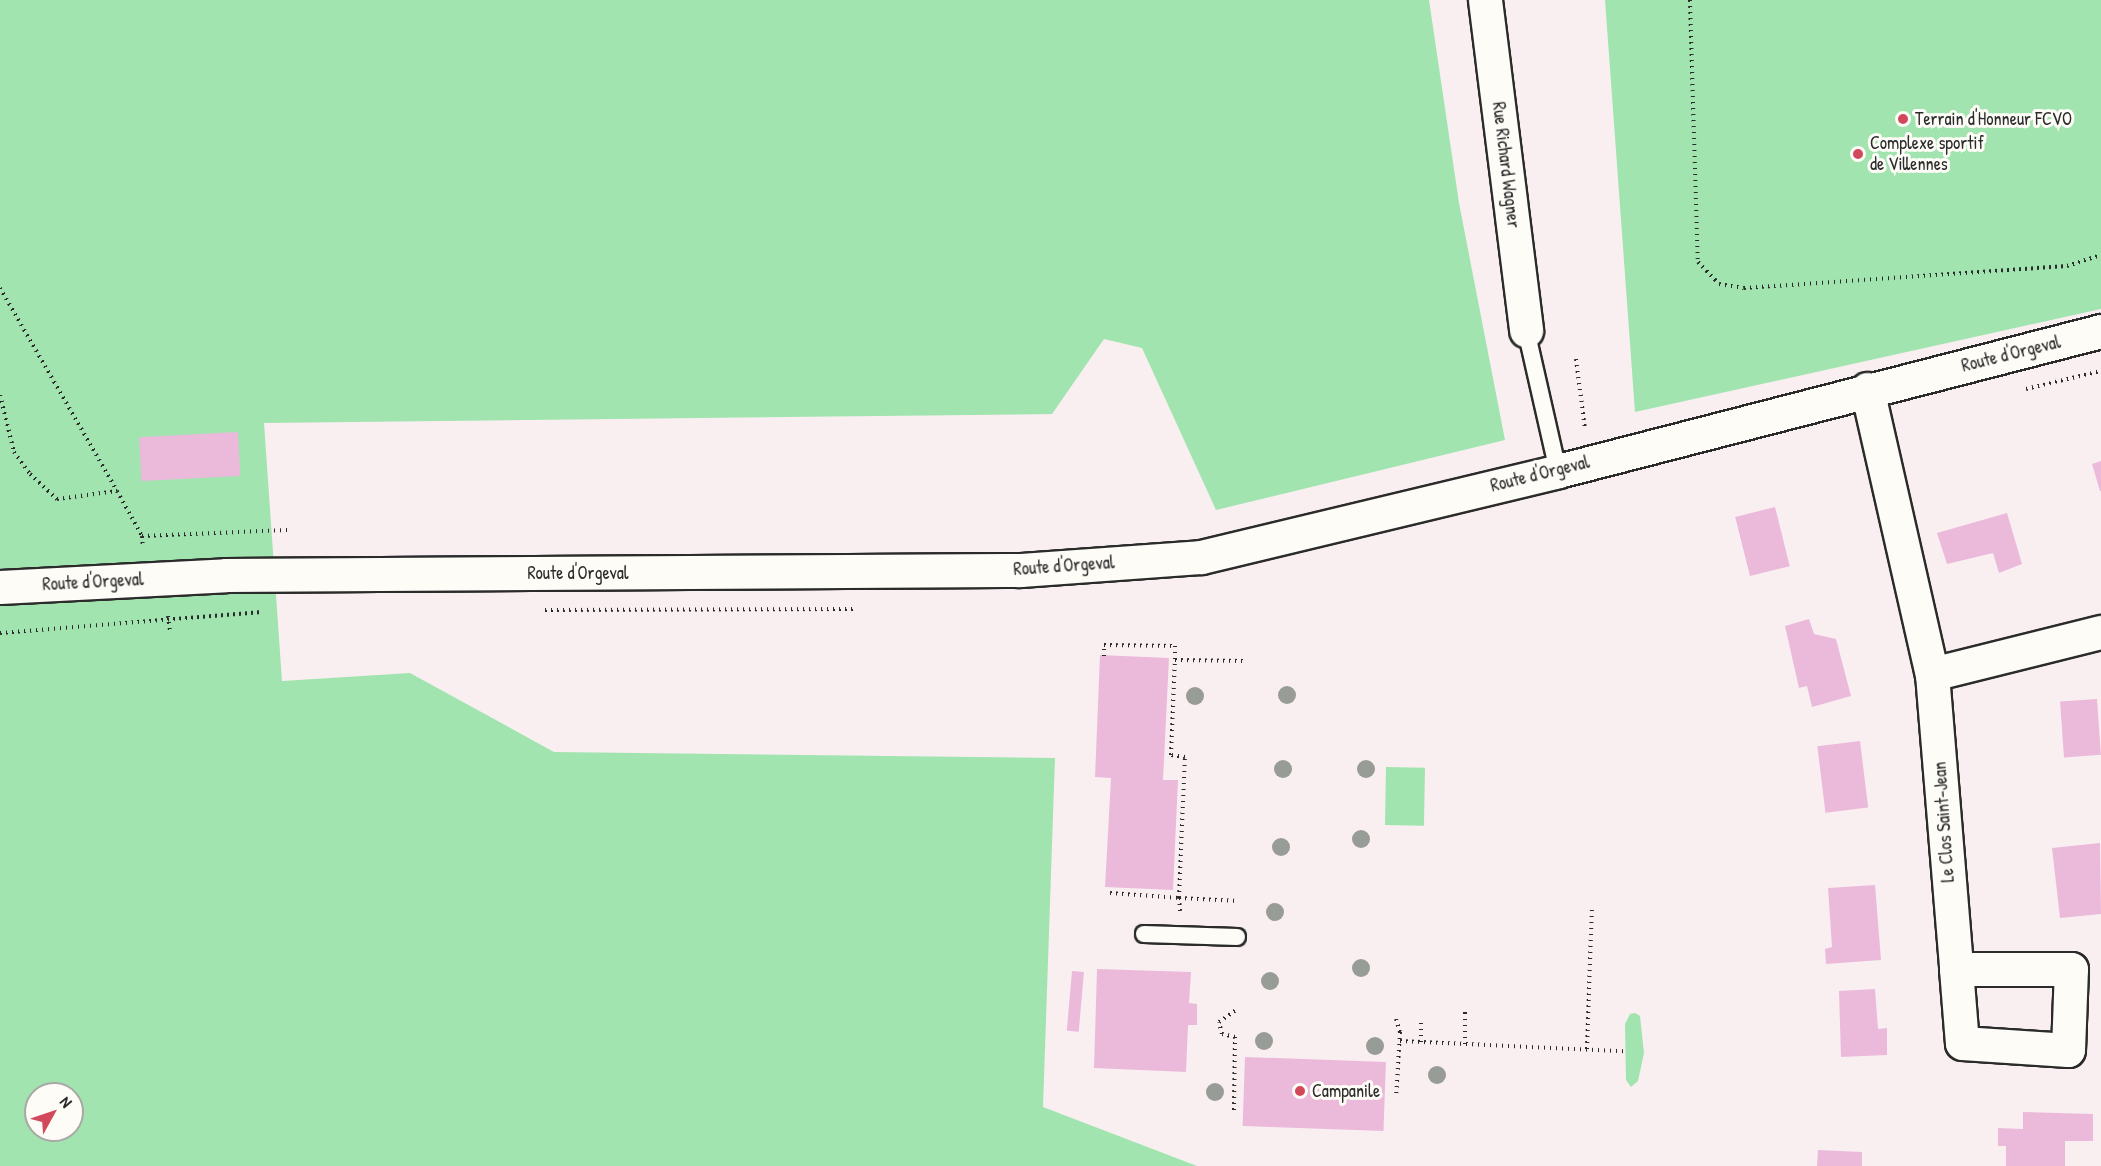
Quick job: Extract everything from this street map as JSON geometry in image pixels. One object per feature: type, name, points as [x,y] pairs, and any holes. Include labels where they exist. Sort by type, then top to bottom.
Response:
[{"type":"street","name":"Rue Richard Wagner","points":[[1485,0],[1527,330]]},
{"type":"street","name":"Route d'Orgeval","points":[[0,587],[226,575],[1020,570],[1201,557],[1558,471],[1868,389],[2101,332]]},
{"type":"street","name":"Le Clos Saint-Jean","points":[[1868,389],[1932,674],[1956,969]]},
{"type":"street","points":[[1932,674],[2101,632]]},
{"type":"lane","points":[[1527,330],[1558,471]]},
{"type":"lane","points":[[1144,934],[1238,937]]},
{"type":"path","points":[[1690,0],[1698,262],[1719,284],[1744,288],[2067,266],[2101,255]]},
{"type":"path","points":[[0,288],[141,536],[147,580]]},
{"type":"path","points":[[1576,359],[1585,436]]},
{"type":"path","points":[[0,395],[14,452],[30,474],[57,499],[117,491]]},
{"type":"path","points":[[141,536],[288,530]]},
{"type":"path","points":[[541,610],[855,608]]},
{"type":"path","points":[[168,610],[170,630]]},
{"type":"path","points":[[0,633],[168,617],[264,612]]},
{"type":"path","points":[[1104,656],[1104,645],[1175,646],[1170,755],[1185,757],[1179,898],[1180,935]]},
{"type":"path","points":[[1175,660],[1244,661]]},
{"type":"path","points":[[1110,893],[1238,901]]},
{"type":"path","points":[[1587,1049],[1592,907]]},
{"type":"path","points":[[1234,1110],[1235,1036],[1222,1034],[1219,1022],[1236,1010]]},
{"type":"path","points":[[1465,1011],[1465,1044]]},
{"type":"path","points":[[1421,1018],[1421,1042]]},
{"type":"path","points":[[1395,1019],[1400,1041],[1396,1098]]},
{"type":"path","points":[[1400,1041],[1624,1051]]},
{"type":"green space","points":[[0,0],[1429,0],[1459,203],[1505,440],[1216,510],[1142,348],[1104,339],[1052,414],[264,423],[282,681],[410,673],[554,752],[1055,758],[1043,1107],[1197,1166],[0,1166]]},
{"type":"green space","name":"Complexe sportif de Villennes","points":[[1605,0],[2101,0],[2101,309],[1635,412]]},
{"type":"green space","points":[[1386,767],[1425,768],[1424,826],[1385,825]]},
{"type":"green space","points":[[1635,1013],[1640,1016],[1644,1053],[1638,1081],[1631,1087],[1626,1080],[1625,1024],[1630,1014]]},
{"type":"building","points":[[238,432],[240,476],[141,481],[139,437]]},
{"type":"building","points":[[2101,461],[2101,491],[2100,491],[2092,464]]},
{"type":"building","points":[[1775,507],[1790,566],[1750,576],[1735,517]]},
{"type":"building","points":[[2007,513],[2022,564],[1999,573],[1993,553],[1947,564],[1937,533]]},
{"type":"building","points":[[1809,619],[1814,634],[1836,639],[1851,696],[1812,707],[1807,686],[1799,688],[1785,626]]},
{"type":"building","points":[[1100,655],[1169,658],[1163,780],[1178,780],[1173,890],[1105,887],[1111,778],[1095,777]]},
{"type":"building","points":[[2097,699],[2101,755],[2064,757],[2060,702]]},
{"type":"building","points":[[1860,741],[1868,808],[1825,813],[1817,746]]},
{"type":"building","points":[[2100,843],[2101,914],[2060,918],[2052,848]]},
{"type":"building","points":[[1875,885],[1881,960],[1826,964],[1825,949],[1832,947],[1828,888]]},
{"type":"building","points":[[1097,969],[1191,972],[1189,1003],[1197,1004],[1197,1025],[1188,1025],[1186,1072],[1094,1068]]},
{"type":"building","points":[[1072,971],[1084,972],[1079,1032],[1067,1031]]},
{"type":"building","points":[[1875,989],[1878,1029],[1887,1028],[1887,1055],[1841,1057],[1839,991]]},
{"type":"building","points":[[1245,1057],[1386,1062],[1384,1131],[1243,1126]]},
{"type":"building","points":[[2023,1112],[2093,1114],[2093,1141],[2065,1141],[2065,1166],[2006,1166],[2006,1146],[1998,1146],[1998,1128],[2023,1129]]},
{"type":"building","points":[[1818,1150],[1862,1152],[1862,1166],[1817,1166]]},
{"type":"place","name":"Terrain d'Honneur FCVO","points":[[1903,119]]},
{"type":"place","name":"Complexe sportif de Villennes","points":[[1858,154]]},
{"type":"place","name":"Campanile","points":[[1300,1091]]}]
